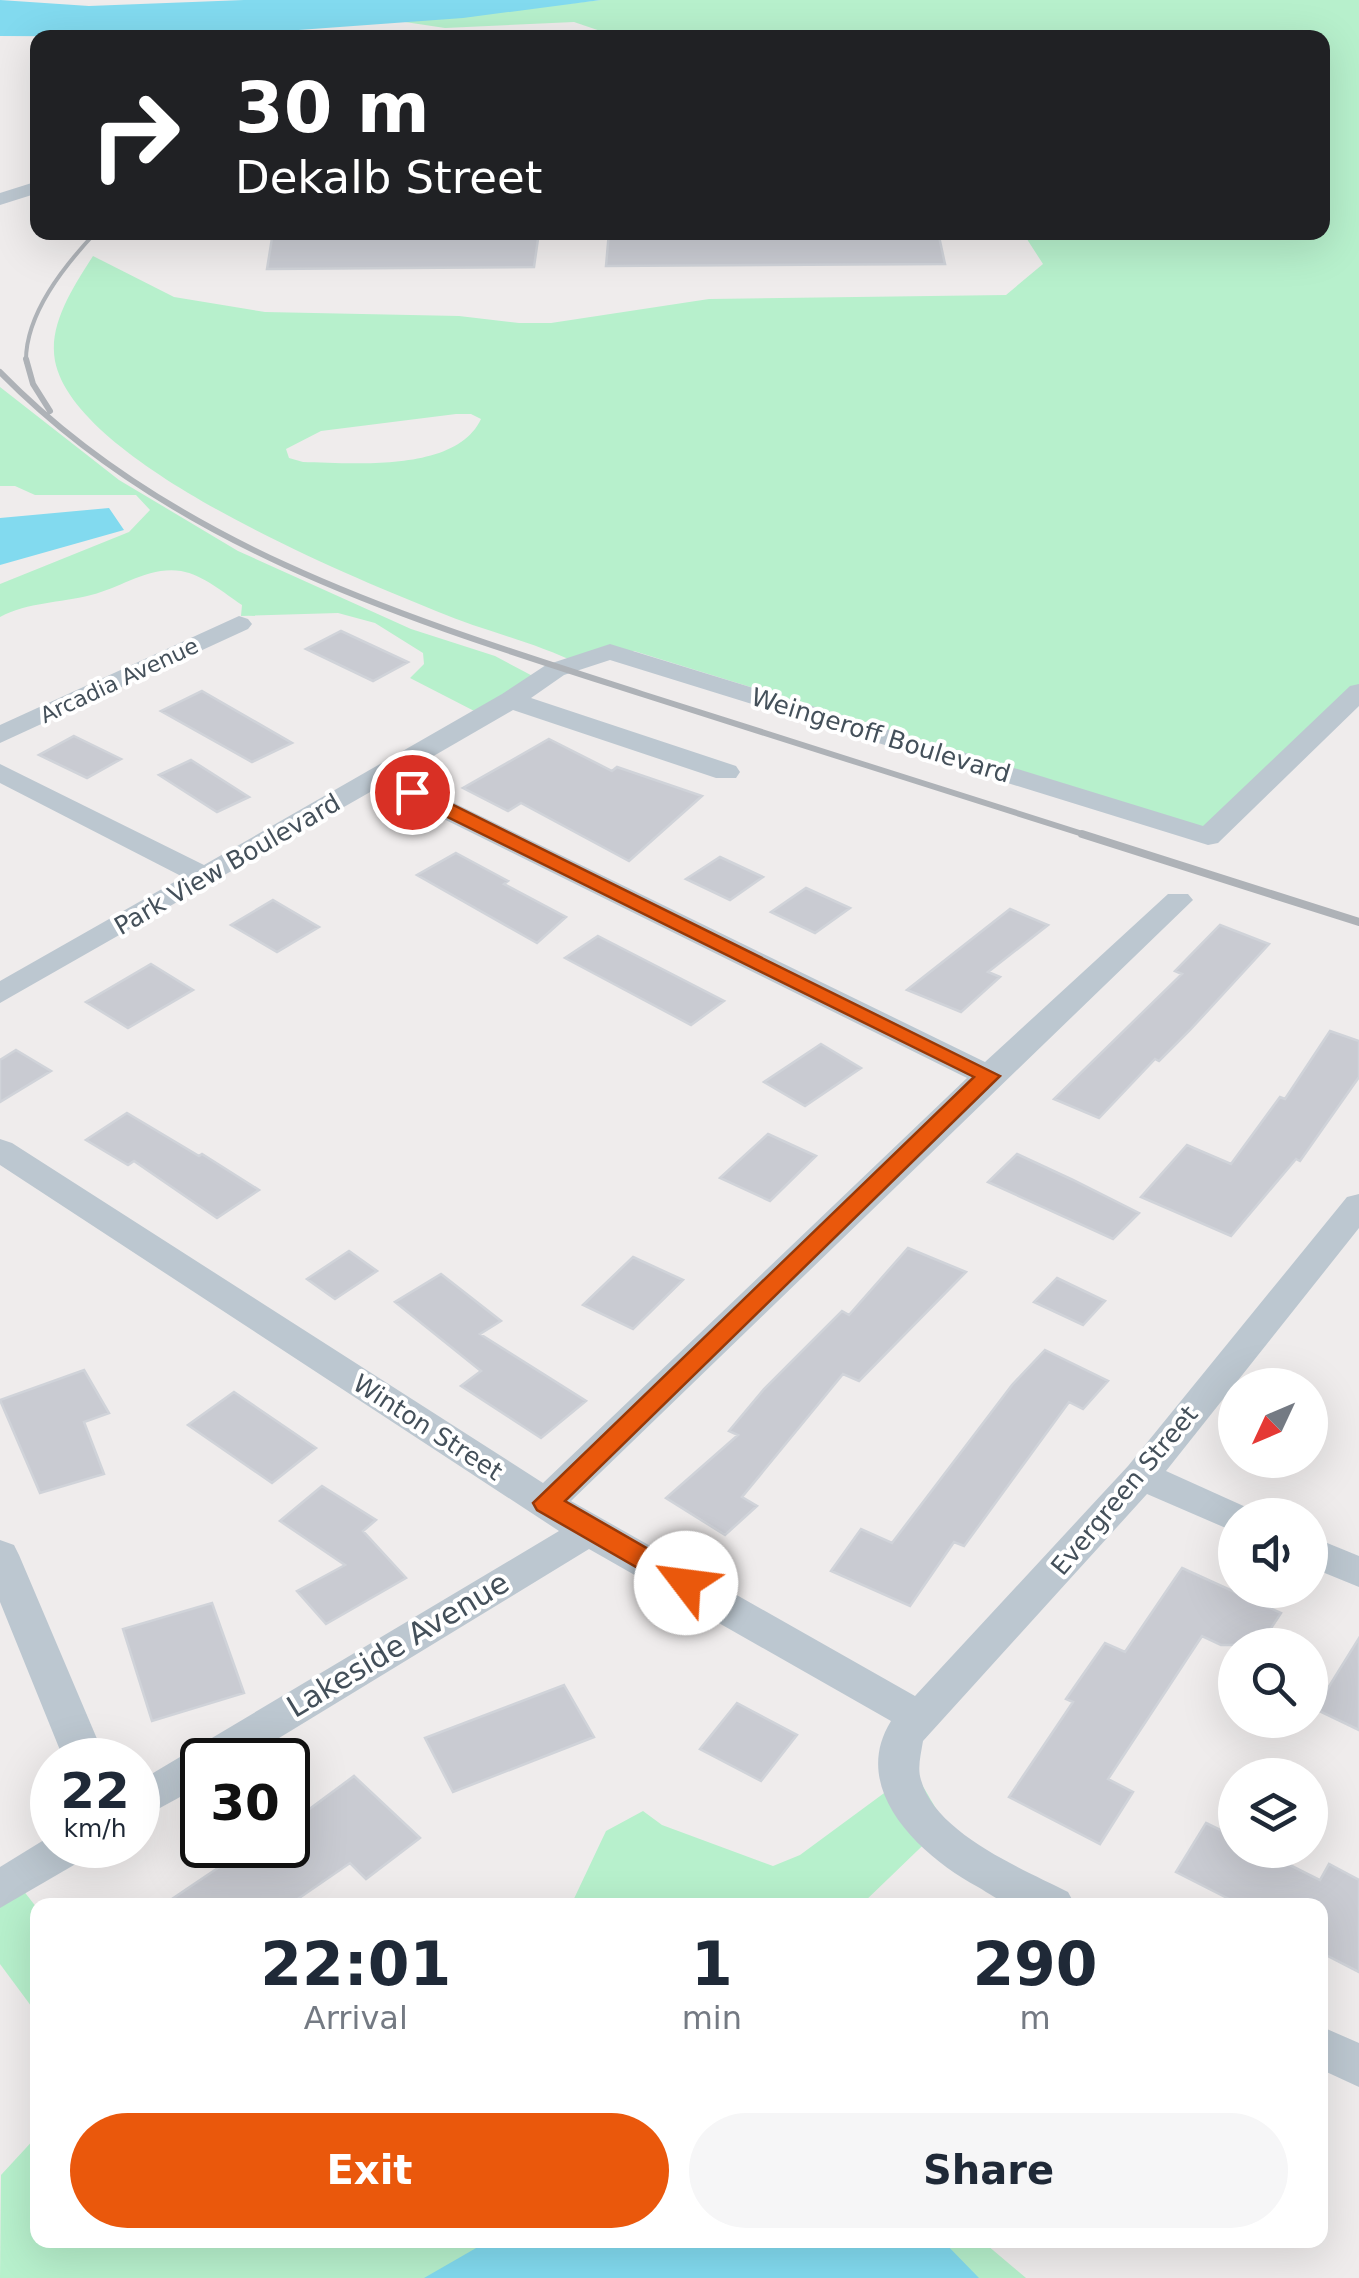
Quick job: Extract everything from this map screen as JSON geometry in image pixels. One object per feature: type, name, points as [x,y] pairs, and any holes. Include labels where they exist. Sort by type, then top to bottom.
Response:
[{"type":"street","points":[[0,199],[30,190]]},
{"type":"street","name":"Arcadia Avenue","points":[[0,736],[239,624]]},
{"type":"street","name":"Weingeroff Boulevard","points":[[554,670],[610,652],[628,656],[1208,837],[1359,692]]},
{"type":"street","name":"Park View Boulevard","points":[[0,994],[512,700],[554,670]]},
{"type":"street","points":[[512,700],[726,772]]},
{"type":"street","points":[[0,772],[205,877]]},
{"type":"street","points":[[378,776],[988,1076]]},
{"type":"street","points":[[546,1503],[988,1076],[1178,900]]},
{"type":"street","name":"Winton Street","points":[[0,1150],[589,1531],[918,1717]]},
{"type":"street","name":"Evergreen Street","points":[[918,1717],[1141,1476],[1358,1206]]},
{"type":"street","points":[[1141,1476],[1218,1510]]},
{"type":"street","name":"Lakeside Avenue","points":[[246,1738],[589,1531]]},
{"type":"street","points":[[0,1555],[77,1738]]},
{"type":"street","points":[[1328,1559],[1359,1572]]},
{"type":"street","points":[[918,1717],[904,1735],[899,1779],[926,1828],[978,1865],[1040,1898]]},
{"type":"street","points":[[0,1890],[35,1868]]},
{"type":"street","points":[[1328,2050],[1359,2066]]},
{"type":"green space","points":[[601,0],[1359,0],[1359,692],[1208,826],[1199,826],[634,651],[610,652],[579,664],[454,618],[280,543],[160,475],[110,438],[73,400],[55,361],[59,319],[93,256],[174,297],[265,312],[459,316],[551,323],[709,299],[1006,295],[1043,264],[1028,240],[1330,240],[1330,30],[598,30],[574,22],[445,28],[405,22]],"holes":[[[456,414],[481,419],[468,436],[450,449],[427,457],[374,463],[303,462],[289,458],[286,449],[321,431]]]},
{"type":"green space","points":[[0,387],[119,480],[238,551],[411,629],[495,656],[544,682],[482,715],[410,678],[424,664],[423,653],[375,623],[338,613],[241,616],[242,605],[205,580],[181,571],[157,572],[102,592],[0,617],[0,584],[129,532],[150,510],[136,495],[35,495],[15,486],[0,486]]},
{"type":"green space","points":[[910,1774],[921,1783],[945,1824],[868,1898],[574,1898],[606,1831],[643,1811],[662,1825],[773,1866],[800,1855]]},
{"type":"green space","points":[[19,1885],[30,1899],[30,2005],[0,1964],[0,1889]]},
{"type":"green space","points":[[30,2144],[30,2248],[489,2248],[429,2278],[0,2278],[1,2175]]},
{"type":"green space","points":[[947,2248],[990,2248],[1026,2278],[976,2278]]},
{"type":"water","points":[[0,0],[89,6],[244,0],[601,0],[463,18],[299,30],[30,30],[30,36],[0,36]]},
{"type":"water","points":[[109,508],[124,530],[0,565],[0,518]]},
{"type":"water","points":[[476,2248],[950,2248],[979,2278],[424,2278]]},
{"type":"building","points":[[272,240],[538,240],[534,267],[267,269]]},
{"type":"building","points":[[608,240],[940,240],[945,264],[606,266]]},
{"type":"building","points":[[341,631],[408,662],[373,681],[306,649]]},
{"type":"building","points":[[202,691],[292,743],[252,762],[161,711]]},
{"type":"building","points":[[74,736],[121,759],[87,778],[39,755]]},
{"type":"building","points":[[549,739],[612,771],[617,767],[702,796],[629,861],[521,803],[508,811],[463,788]]},
{"type":"building","points":[[191,760],[249,797],[217,812],[159,775]]},
{"type":"building","points":[[456,853],[566,917],[537,943],[417,875]]},
{"type":"building","points":[[720,857],[763,877],[730,900],[686,879]]},
{"type":"building","points":[[806,888],[850,908],[815,933],[771,912]]},
{"type":"building","points":[[273,900],[319,927],[277,952],[231,925]]},
{"type":"building","points":[[1010,909],[1048,925],[988,972],[1000,977],[961,1012],[907,990]]},
{"type":"building","points":[[1220,925],[1269,944],[1190,1030],[1159,1061],[1155,1059],[1099,1118],[1054,1099],[1182,974],[1175,971]]},
{"type":"building","points":[[598,936],[724,1001],[691,1025],[565,958]]},
{"type":"building","points":[[151,964],[193,990],[128,1028],[86,1002]]},
{"type":"building","points":[[1330,1031],[1359,1041],[1359,1077],[1300,1161],[1296,1159],[1231,1236],[1141,1197],[1187,1145],[1231,1164],[1280,1097],[1285,1099]]},
{"type":"building","points":[[821,1044],[861,1068],[805,1106],[764,1082]]},
{"type":"building","points":[[16,1050],[51,1071],[0,1102],[0,1060]]},
{"type":"building","points":[[127,1113],[259,1190],[217,1218],[134,1161],[128,1165],[86,1140]]},
{"type":"building","points":[[768,1134],[816,1156],[770,1201],[720,1178]]},
{"type":"building","points":[[1017,1154],[1139,1213],[1113,1239],[988,1182]]},
{"type":"building","points":[[908,1248],[966,1272],[859,1381],[843,1374],[742,1497],[757,1506],[725,1535],[666,1498],[738,1435],[729,1431],[764,1389],[842,1311],[849,1315]]},
{"type":"building","points":[[349,1251],[377,1271],[335,1299],[307,1279]]},
{"type":"building","points":[[633,1257],[683,1280],[633,1329],[583,1305]]},
{"type":"building","points":[[441,1274],[501,1321],[480,1334],[586,1401],[541,1438],[461,1386],[481,1371],[395,1302]]},
{"type":"building","points":[[1057,1278],[1105,1301],[1083,1325],[1034,1302]]},
{"type":"building","points":[[1045,1350],[1108,1381],[1083,1409],[1069,1402],[964,1546],[954,1542],[910,1606],[831,1571],[861,1529],[892,1543],[1012,1385]]},
{"type":"building","points":[[84,1370],[109,1413],[84,1422],[104,1474],[40,1493],[0,1400]]},
{"type":"building","points":[[234,1392],[316,1448],[272,1483],[188,1425]]},
{"type":"building","points":[[322,1486],[376,1520],[363,1531],[406,1578],[326,1624],[297,1591],[345,1565],[280,1521]]},
{"type":"building","points":[[1182,1568],[1218,1584],[1218,1608],[1270,1608],[1281,1613],[1271,1628],[1218,1628],[1218,1644],[1202,1636],[1108,1779],[1133,1792],[1100,1844],[1009,1797],[1073,1702],[1066,1699],[1105,1643],[1125,1652]]},
{"type":"building","points":[[212,1603],[244,1693],[152,1721],[123,1629]]},
{"type":"building","points":[[1359,1638],[1359,1730],[1328,1715],[1328,1688]]},
{"type":"building","points":[[564,1685],[594,1737],[453,1792],[425,1738]]},
{"type":"building","points":[[737,1703],[797,1735],[761,1781],[700,1749]]},
{"type":"building","points":[[354,1776],[420,1838],[366,1879],[350,1863],[299,1898],[173,1898],[218,1868],[310,1868],[310,1809]]},
{"type":"building","points":[[1206,1823],[1218,1829],[1218,1868],[1296,1868],[1320,1880],[1329,1864],[1359,1880],[1359,1972],[1328,1956],[1328,1898],[1227,1898],[1176,1872]]},
{"type":"railway","points":[[26,359],[27,344],[40,308],[60,275],[89,240]]},
{"type":"railway","points":[[26,359],[33,384],[50,411]]},
{"type":"railway","points":[[0,372],[68,434],[141,487],[300,572],[469,637],[1089,836]]},
{"type":"railway","points":[[1082,834],[1359,922]]},
{"type":"route","points":[[412,792],[988,1076],[546,1503],[686,1583]]}]
